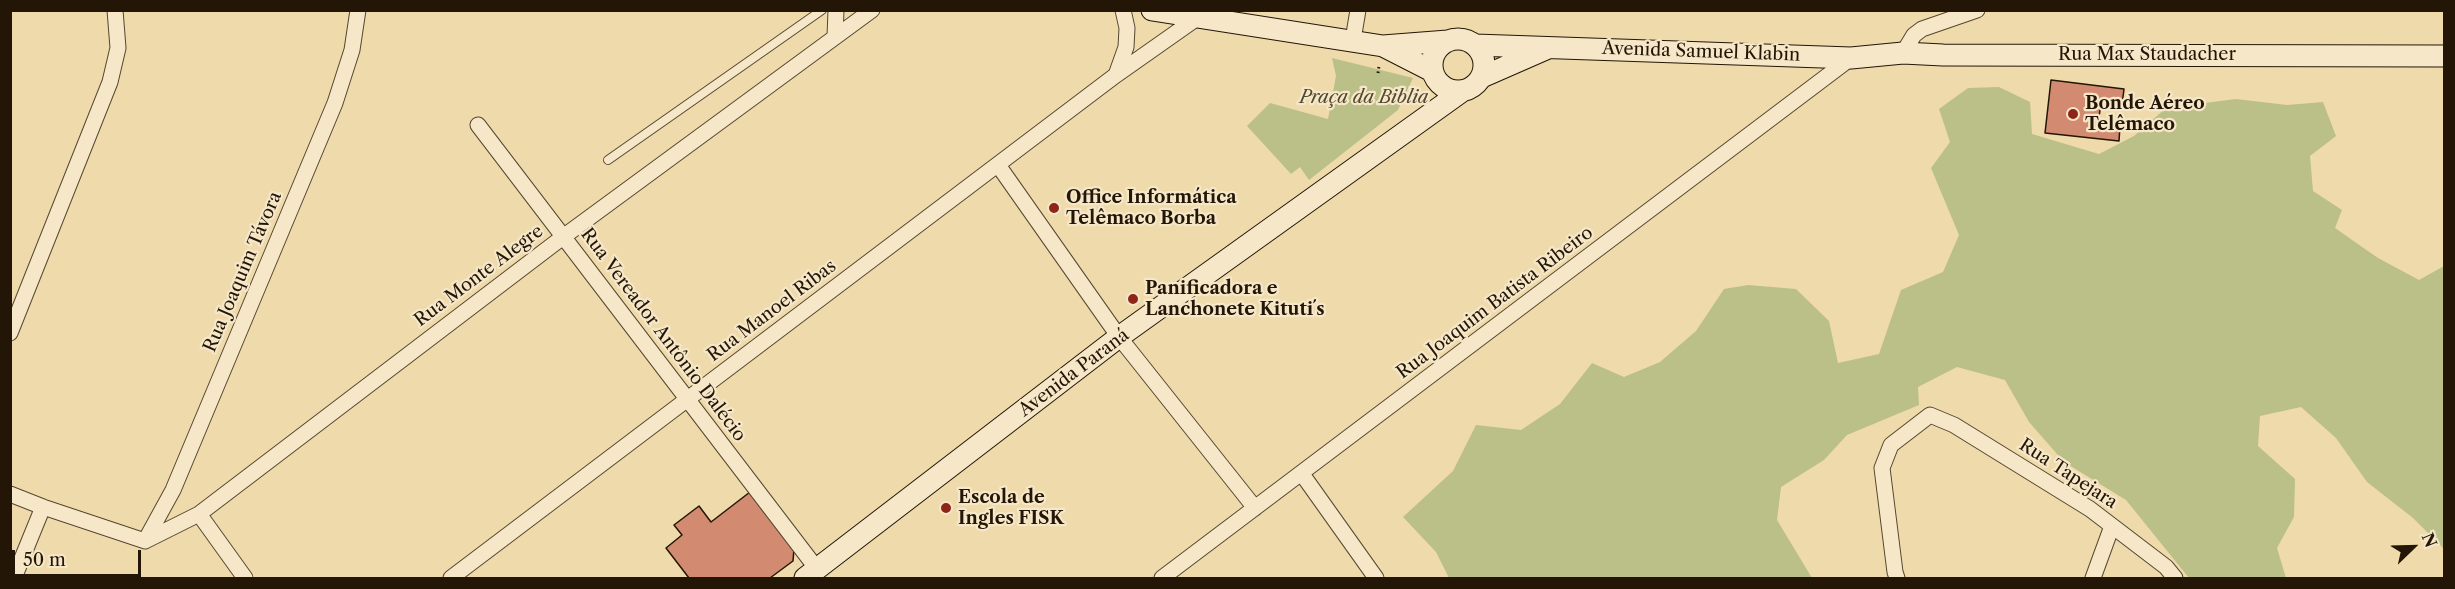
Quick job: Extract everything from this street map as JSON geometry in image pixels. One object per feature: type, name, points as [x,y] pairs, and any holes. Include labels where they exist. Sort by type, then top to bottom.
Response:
[{"type":"main road","points":[[1152,10],[1383,46],[1458,39],[1475,45],[1484,59],[1482,77],[1469,89],[1461,92],[1451,91],[1434,76],[1383,46]]},
{"type":"main road","points":[[1434,76],[1432,62],[1434,52],[1448,41]]},
{"type":"main road","name":"Avenida Samuel Klabin","points":[[1475,45],[1851,58]]},
{"type":"main road","name":"Avenida Samuel Klabin","points":[[1482,77],[1552,46]]},
{"type":"main road","name":"Rua Max Staudacher","points":[[1851,58],[1903,53],[2445,56]]},
{"type":"main road","name":"Avenida Paraná","points":[[1406,130],[1434,76]]},
{"type":"main road","name":"Avenida Paraná","points":[[811,574],[1119,337],[1461,92]]},
{"type":"street","points":[[10,333],[110,82],[118,48],[115,10]]},
{"type":"street","name":"Rua Joaquim Távora","points":[[145,542],[173,490],[335,103],[352,50],[358,10]]},
{"type":"street","points":[[835,37],[836,10]]},
{"type":"street","name":"Rua Monte Alegre","points":[[145,542],[199,514],[563,237],[872,10]]},
{"type":"street","points":[[1116,75],[1126,47],[1127,28],[1123,10]]},
{"type":"street","points":[[1353,40],[1358,10]]},
{"type":"street","points":[[1903,53],[1914,35],[1922,29],[1977,10]]},
{"type":"street","name":"Rua Manoel Ribas","points":[[451,579],[1116,75],[1197,18]]},
{"type":"street","name":"Rua Joaquim Batista Ribeiro","points":[[1162,579],[1851,58]]},
{"type":"street","name":"Rua Vereador Antônio Dalécio","points":[[478,125],[687,400],[811,574]]},
{"type":"street","points":[[998,165],[1119,337],[1255,508]]},
{"type":"street","name":"Rua Tapejara","points":[[1897,579],[1881,468],[1891,446],[1930,415],[1954,425],[2090,509],[2166,567],[2175,579]]},
{"type":"street","points":[[1302,474],[1376,579]]},
{"type":"street","points":[[10,494],[145,542]]},
{"type":"street","points":[[14,579],[43,507]]},
{"type":"street","points":[[199,514],[245,579]]},
{"type":"street","points":[[2093,579],[2112,525]]},
{"type":"lane","points":[[608,160],[822,10]]},
{"type":"green space","name":"Praça da Biblia","points":[[1332,58],[1413,78],[1398,110],[1309,180],[1300,167],[1291,174],[1247,126],[1270,103],[1328,119],[1336,76]]},
{"type":"green space","points":[[1999,87],[2030,102],[2032,134],[2099,154],[2134,136],[2166,108],[2236,99],[2287,105],[2323,102],[2336,136],[2310,156],[2313,191],[2342,210],[2335,228],[2378,258],[2419,280],[2444,266],[2444,549],[2413,518],[2367,482],[2336,438],[2301,407],[2260,416],[2258,446],[2295,479],[2294,517],[2277,548],[2286,578],[2189,578],[2126,500],[2064,462],[2029,422],[2005,380],[1957,367],[1918,387],[1919,405],[1847,435],[1824,460],[1781,487],[1777,520],[1812,578],[1449,578],[1436,552],[1403,517],[1453,471],[1476,425],[1521,430],[1560,404],[1592,363],[1624,377],[1660,362],[1696,331],[1724,289],[1748,285],[1796,289],[1829,321],[1838,363],[1879,354],[1901,290],[1943,272],[1959,235],[1931,168],[1950,142],[1939,109],[1968,88]]},
{"type":"building","name":"Bonde Aéreo Telêmaco","points":[[2051,80],[2124,89],[2122,105],[2101,103],[2098,124],[2120,126],[2119,141],[2045,133]]},
{"type":"building","points":[[750,492],[794,549],[793,561],[770,578],[689,578],[666,548],[682,535],[674,525],[699,506],[711,522]]},
{"type":"place","name":"Bonde Aéreo Telêmaco","points":[[2073,114]]},
{"type":"place","name":"Office Informática Telêmaco Borba","points":[[1054,208]]},
{"type":"place","name":"Panificadora e Lanchonete Kituti´s","points":[[1133,299]]},
{"type":"place","name":"Escola de Ingles FISK","points":[[946,508]]}]
